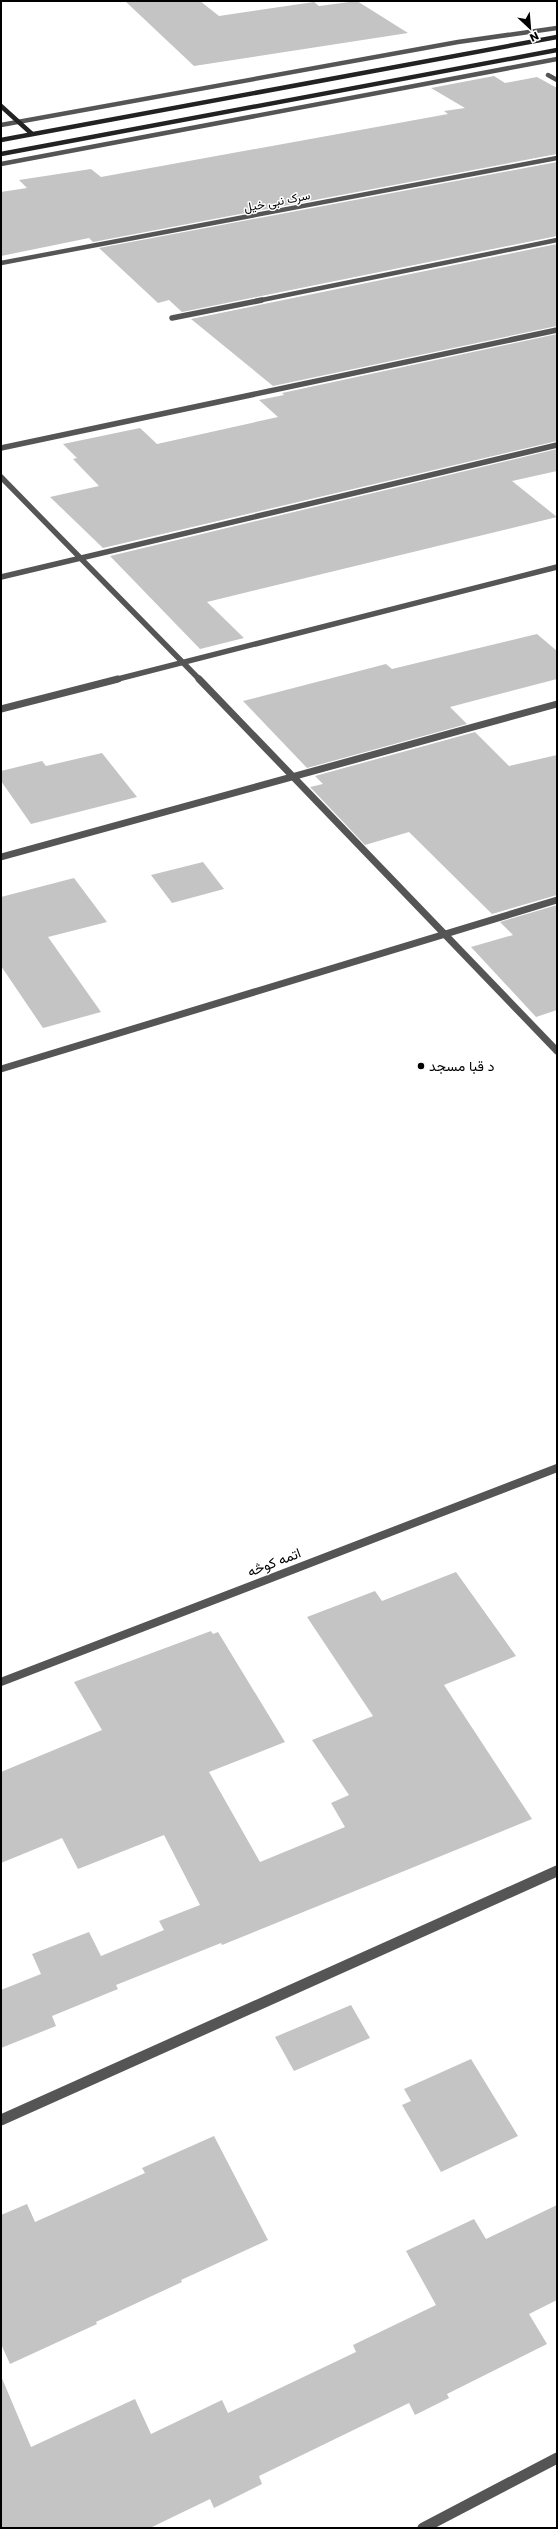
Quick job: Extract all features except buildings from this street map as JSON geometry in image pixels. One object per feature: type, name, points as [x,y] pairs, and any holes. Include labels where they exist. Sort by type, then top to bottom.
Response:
[{"type":"main road","points":[[1,140],[557,37]]},
{"type":"main road","points":[[1,154],[557,50]]},
{"type":"main road","points":[[1,106],[32,134]]},
{"type":"street","points":[[1,125],[458,42],[557,28]]},
{"type":"street","points":[[1,164],[557,59]]},
{"type":"street","points":[[548,75],[557,80]]},
{"type":"street","name":"سرک نبی خیل","points":[[1,263],[557,158]]},
{"type":"street","points":[[172,318],[557,240]]},
{"type":"street","points":[[1,448],[557,330]]},
{"type":"street","points":[[1,577],[557,445]]},
{"type":"street","points":[[1,477],[82,558],[292,778],[557,1051]]},
{"type":"street","points":[[1,709],[557,567]]},
{"type":"street","points":[[1,857],[557,704]]},
{"type":"street","points":[[1,1069],[557,900]]},
{"type":"street","name":"اتمه کوڅه","points":[[1,1682],[557,1468]]},
{"type":"street","points":[[1,2120],[557,1871]]},
{"type":"street","points":[[423,2528],[557,2458]]},
{"type":"place","name":"د قبا مسجد","points":[[421,1066]]}]
